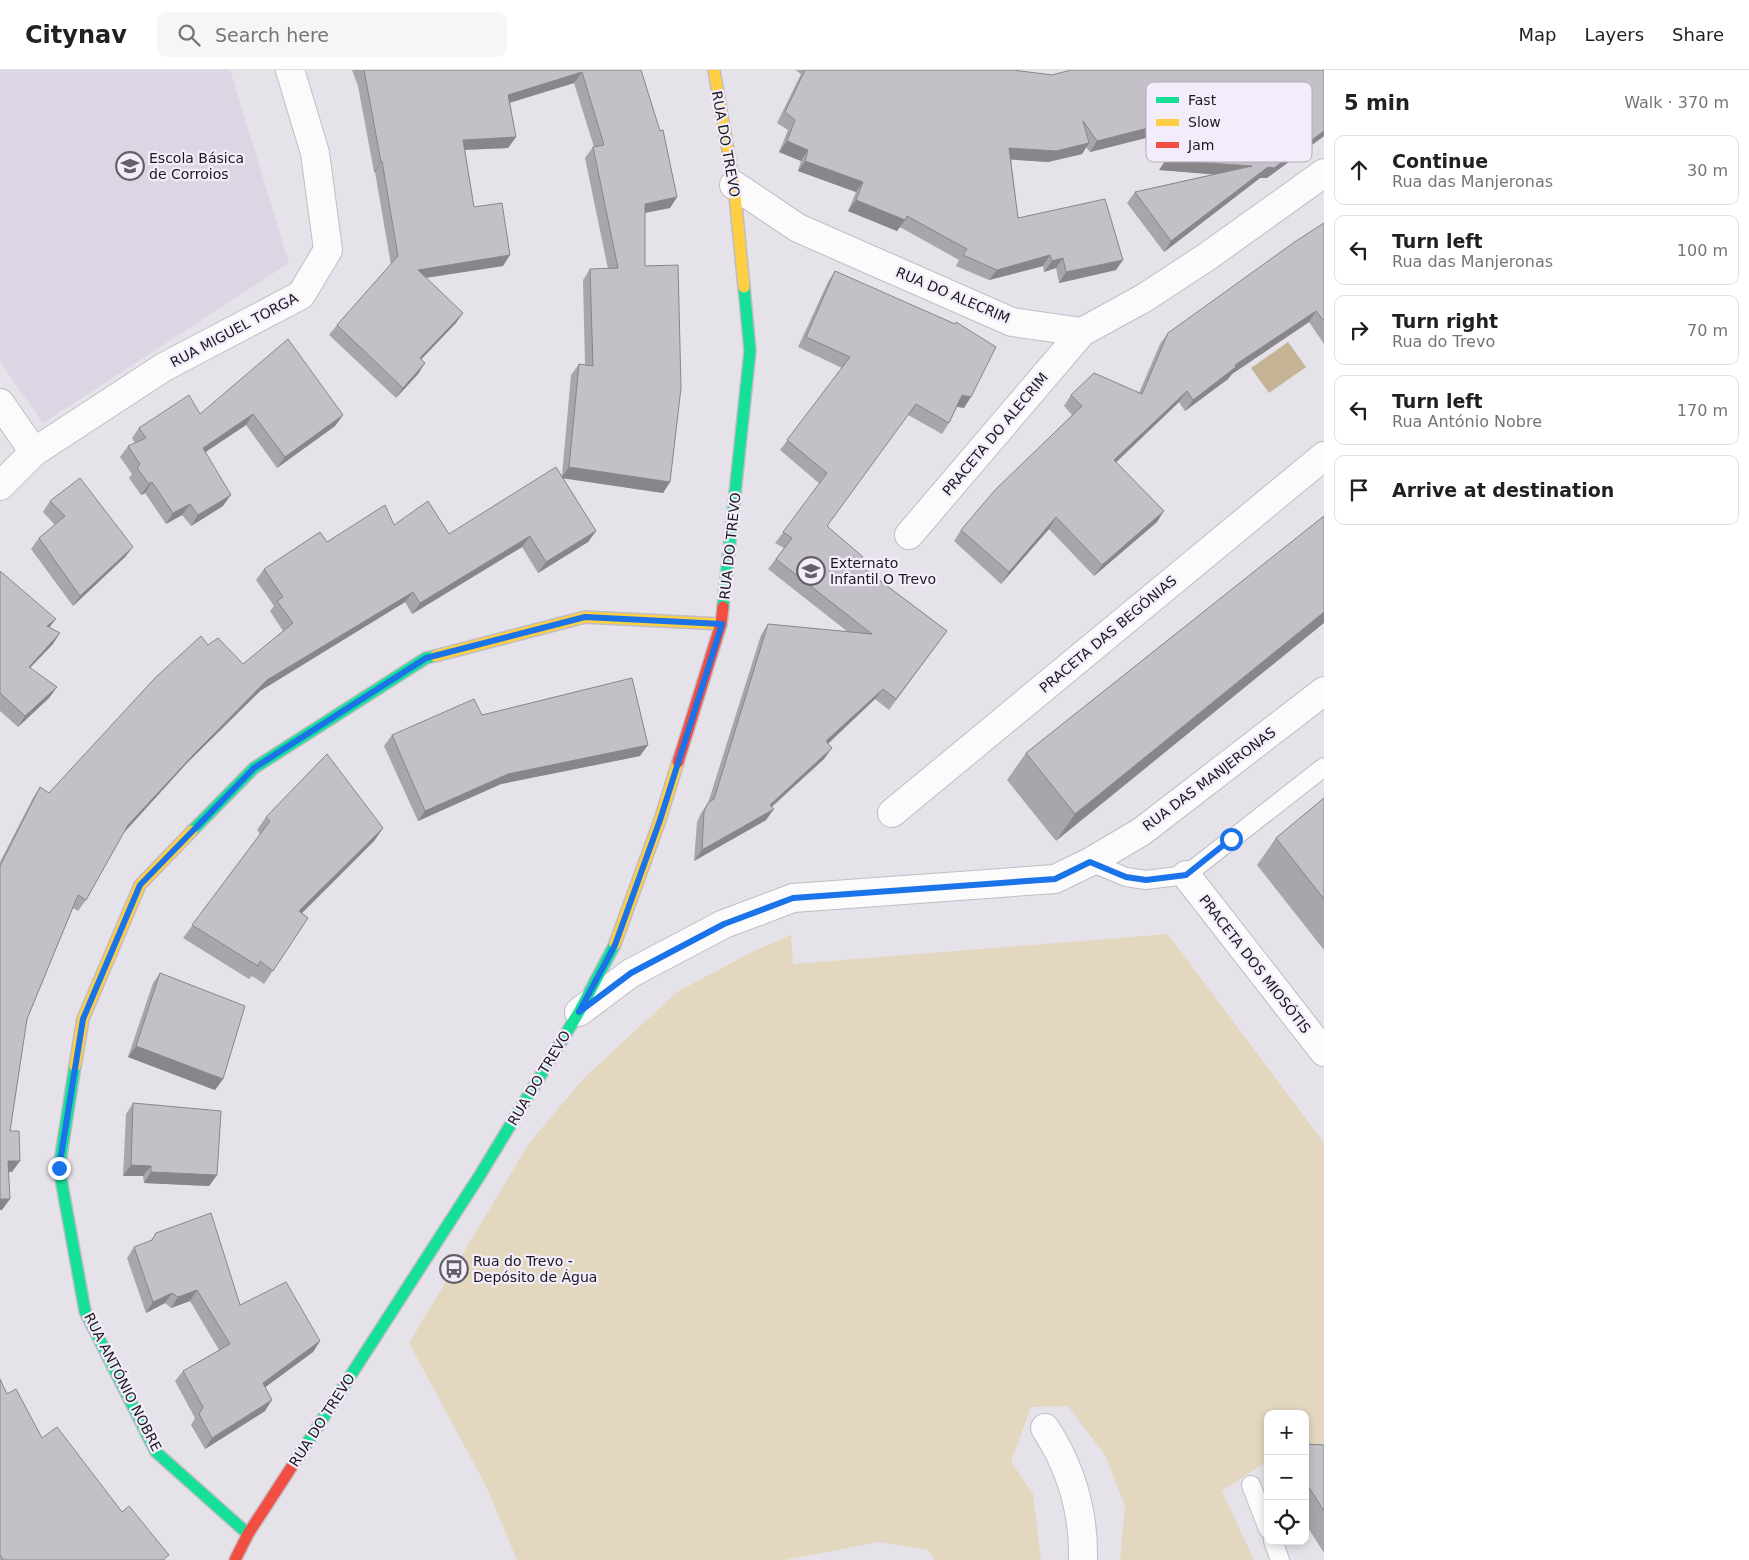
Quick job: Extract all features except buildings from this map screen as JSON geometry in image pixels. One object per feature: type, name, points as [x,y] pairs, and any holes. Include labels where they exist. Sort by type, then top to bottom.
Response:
[{"type":"street","name":"RUA MIGUEL TORGA","points":[[0,486],[34,452],[164,367],[301,296],[328,250],[315,154],[290,70]]},
{"type":"street","name":"RUA DO TREVO","points":[[235,1560],[248,1534],[480,1175],[579,1012],[615,945],[660,820],[722,624],[750,351],[734,185],[714,70]]},
{"type":"street","points":[[1082,332],[1144,298],[1208,256],[1324,173]]},
{"type":"street","name":"RUA DO ALECRIM","points":[[734,185],[798,228],[1012,322],[1082,332]]},
{"type":"street","name":"PRACETA DO ALECRIM","points":[[908,535],[1082,332]]},
{"type":"street","points":[[0,403],[34,452]]},
{"type":"street","name":"PRACETA DAS BEGÓNIAS","points":[[892,813],[1324,456]]},
{"type":"street","name":"RUA ANTÓNIO NOBRE","points":[[248,1534],[156,1452],[85,1311],[59,1168],[83,1019],[140,885],[254,768],[426,658],[585,617],[722,624]]},
{"type":"street","name":"RUA DAS MANJERONAS","points":[[579,1012],[631,973],[724,924],[793,898],[1055,879],[1090,862],[1141,832],[1324,691]]},
{"type":"street","name":"PRACETA DOS MIOSÓTIS","points":[[1186,875],[1324,1052]]},
{"type":"street","points":[[1046,1428],[1060,1450],[1075,1490],[1083,1541],[1083,1560]]},
{"type":"lane","points":[[1090,862],[1126,877],[1146,880],[1186,875],[1324,767]]},
{"type":"lane","points":[[1250,1485],[1264,1519]]},
{"type":"lane","points":[[1274,1545],[1280,1560]]},
{"type":"shaded area","name":"Escola Básica de Corroios","points":[[0,70],[230,70],[289,263],[43,423],[0,362]]},
{"type":"shaded area","points":[[1288,342],[1306,367],[1269,393],[1251,368]]},
{"type":"shaded area","points":[[1168,934],[1324,1143],[1324,1467],[1309,1465],[1309,1410],[1264,1410],[1264,1464],[1222,1491],[1254,1560],[1120,1560],[1125,1506],[1105,1455],[1068,1406],[1031,1407],[1011,1462],[1033,1493],[1041,1560],[934,1560],[928,1550],[879,1542],[785,1560],[517,1560],[486,1486],[409,1343],[530,1142],[584,1078],[677,992],[750,953],[791,935],[793,964]]},
{"type":"traffic: fast","points":[[723,607],[750,351],[744,287]]},
{"type":"traffic: fast","points":[[192,831],[254,768],[426,658],[435,656]]},
{"type":"traffic: fast","points":[[298,1457],[480,1175],[579,1012],[615,944]]},
{"type":"traffic: fast","points":[[75,1066],[59,1168],[85,1311],[156,1452],[248,1534]]},
{"type":"traffic: slow","points":[[714,70],[734,185],[744,287]]},
{"type":"traffic: slow","points":[[435,656],[585,617],[721,624]]},
{"type":"traffic: slow","points":[[615,944],[660,820],[678,762]]},
{"type":"traffic: slow","points":[[75,1066],[83,1019],[140,885],[192,831]]},
{"type":"traffic: jam","points":[[678,762],[721,624],[723,607]]},
{"type":"traffic: jam","points":[[235,1560],[248,1534],[298,1457]]},
{"type":"place","name":"Escola Básica de Corroios","points":[[130,166]]},
{"type":"place","name":"Externato Infantil O Trevo","points":[[811,571]]},
{"type":"place","name":"Rua do Trevo - Depósito de Água","points":[[454,1269]]},
{"type":"route","points":[[59,1168],[83,1019],[140,885],[254,768],[426,658],[585,617],[722,624],[660,820],[615,945],[579,1012],[631,973],[724,924],[793,898],[1055,879],[1090,862],[1126,877],[1146,880],[1186,875],[1231,839]]}]
